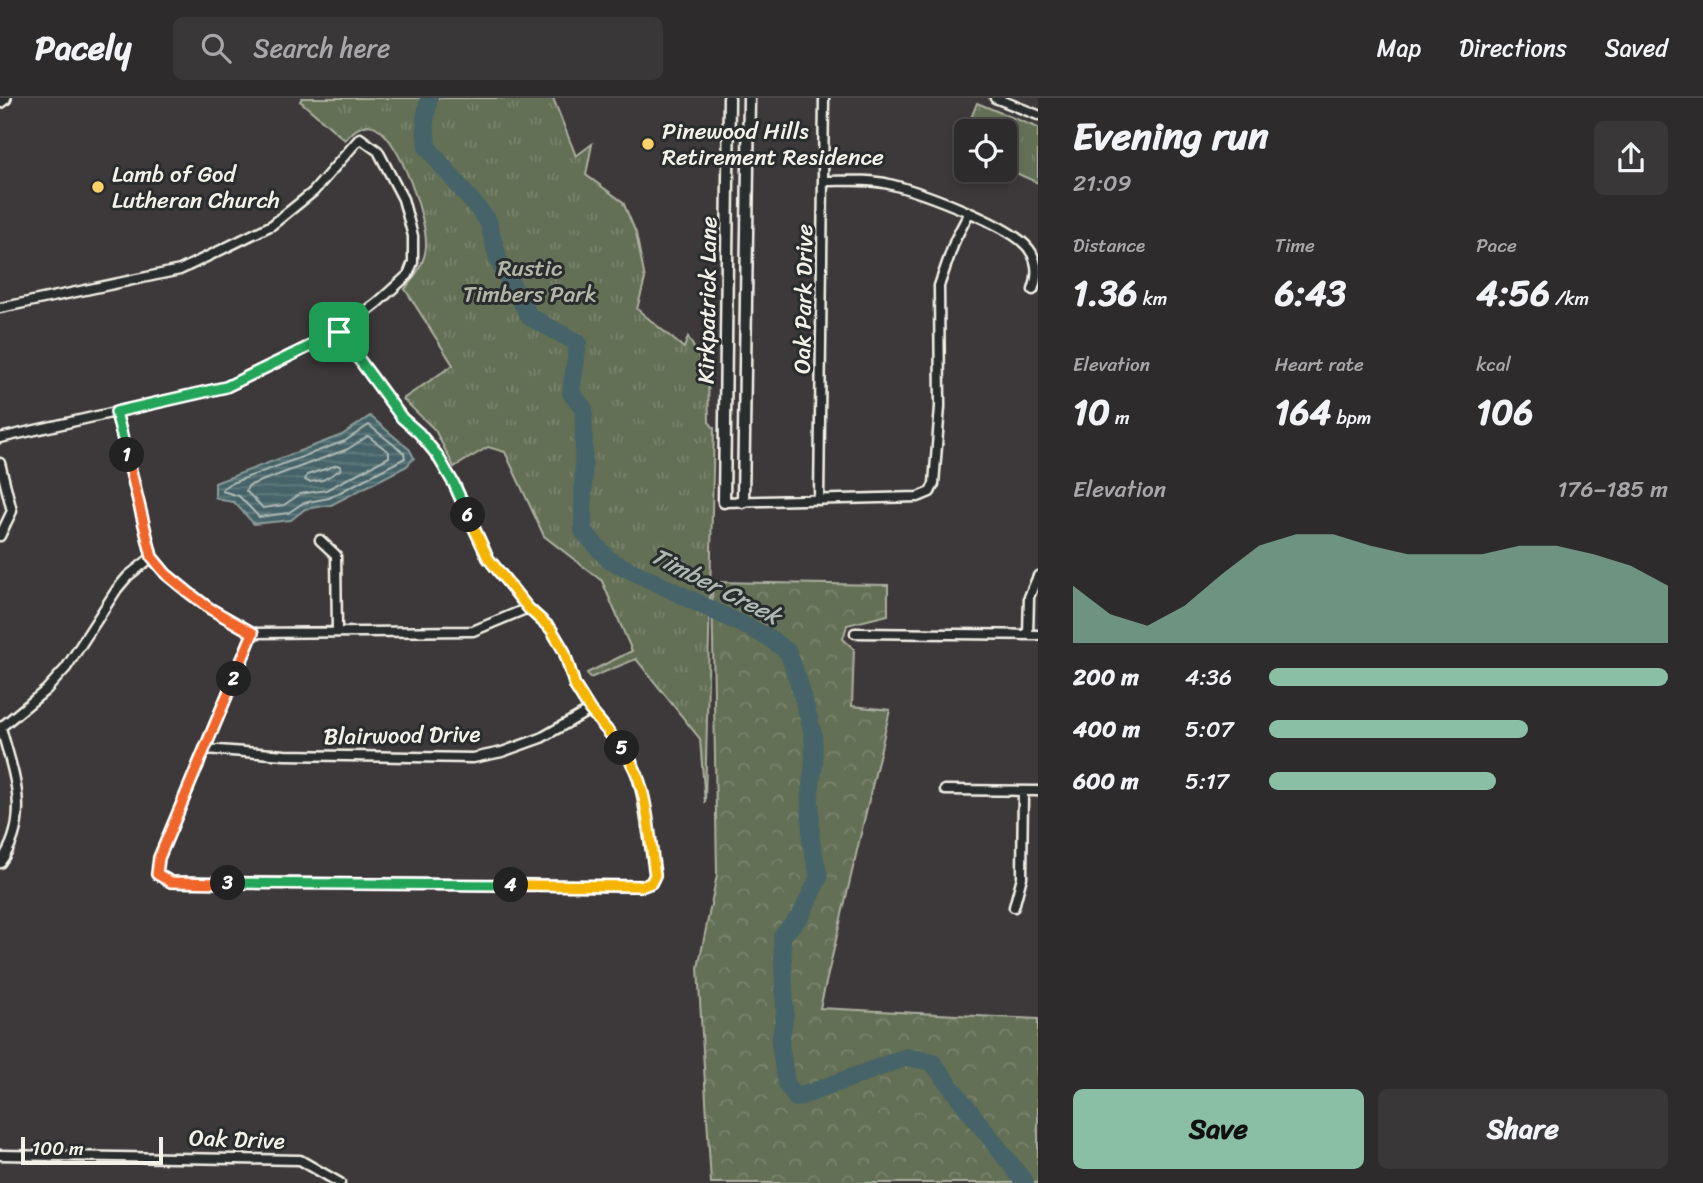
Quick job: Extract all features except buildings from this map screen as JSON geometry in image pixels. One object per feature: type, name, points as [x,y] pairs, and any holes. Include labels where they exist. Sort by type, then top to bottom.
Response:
[{"type":"street","name":"Kirkpatrick Lane","points":[[724,502],[729,98]]},
{"type":"street","name":"Kirkpatrick Lane","points":[[743,502],[749,98]]},
{"type":"street","name":"Oak Park Drive","points":[[819,500],[824,98]]},
{"type":"street","points":[[996,98],[1038,115]]},
{"type":"street","points":[[0,308],[180,270],[272,225],[313,192],[360,138],[378,151],[403,199],[412,236],[414,262],[408,275],[401,284],[339,332],[226,387],[0,438]]},
{"type":"street","points":[[824,181],[871,181],[891,184],[1011,232],[1035,258],[1037,277],[1033,290]]},
{"type":"street","points":[[724,502],[918,497],[930,492],[934,484],[938,435],[940,286],[955,240],[969,213]]},
{"type":"street","points":[[253,633],[159,858],[157,874],[171,882],[643,886],[651,883],[655,875],[637,774],[628,755],[590,710],[575,686],[564,651],[551,629],[528,608],[488,558],[454,484],[437,455],[402,418],[339,332]]},
{"type":"street","points":[[116,412],[152,557],[166,574],[209,608],[253,633],[473,631],[528,608]]},
{"type":"street","points":[[938,435],[948,436]]},
{"type":"street","points":[[0,463],[12,511],[0,536]]},
{"type":"street","points":[[320,540],[336,555],[337,631]]},
{"type":"street","points":[[0,863],[17,829],[18,792],[0,728],[46,690],[66,668],[117,589],[128,576],[152,557]]},
{"type":"street","points":[[1028,635],[1029,597],[1038,576]]},
{"type":"street","points":[[855,633],[1038,635]]},
{"type":"street","name":"Blairwood Drive","points":[[205,749],[285,755],[473,758],[502,752],[541,738],[590,710]]},
{"type":"street","points":[[946,790],[1038,792]]},
{"type":"street","points":[[1014,907],[1022,877],[1023,791]]},
{"type":"street","name":"Oak Drive","points":[[0,1154],[300,1160],[340,1183]]},
{"type":"green space","name":"Rustic Timbers Park","points":[[302,98],[553,98],[576,156],[592,144],[586,175],[623,202],[636,233],[645,279],[637,309],[684,348],[688,337],[708,373],[709,422],[714,428],[705,803],[700,739],[636,659],[590,678],[587,673],[632,651],[602,581],[544,536],[505,452],[488,447],[454,467],[435,430],[403,399],[453,365],[405,289],[419,269],[426,246],[422,218],[411,182],[395,149],[377,128],[364,126],[355,130],[345,140],[300,101]]},
{"type":"green space","points":[[977,103],[1016,119],[971,119]]},
{"type":"green space","points":[[1017,119],[1038,128],[1038,183],[1017,173]]},
{"type":"green space","points":[[712,582],[888,585],[888,615],[847,625],[843,639],[854,649],[852,706],[890,710],[820,1008],[1038,1019],[1038,1183],[711,1183],[698,968],[717,875]]},
{"type":"water","points":[[370,416],[410,450],[414,458],[407,466],[331,505],[305,509],[291,520],[254,524],[234,502],[215,497],[215,483],[342,435]]},
{"type":"waterway","name":"Timber Creek","points":[[429,98],[425,119],[427,147],[488,221],[499,262],[530,317],[578,343],[571,393],[584,409],[583,531],[609,560],[768,637],[788,652],[813,734],[811,841],[819,877],[801,915],[782,936],[785,1013],[780,1043],[786,1083],[796,1098],[907,1057],[932,1062],[1025,1183]]},
{"type":"place","name":"Pinewood Hills Retirement Residence","points":[[648,144]]},
{"type":"place","name":"Lamb of God Lutheran Church","points":[[98,187]]},
{"type":"route","points":[[339,332],[402,418],[437,455],[454,484],[488,558],[528,608],[551,629],[564,651],[575,686],[590,710],[628,755],[642,794],[655,875],[651,883],[643,886],[171,882],[157,874],[159,858],[253,633],[209,608],[166,574],[152,557],[116,412],[226,387],[339,332]]}]
